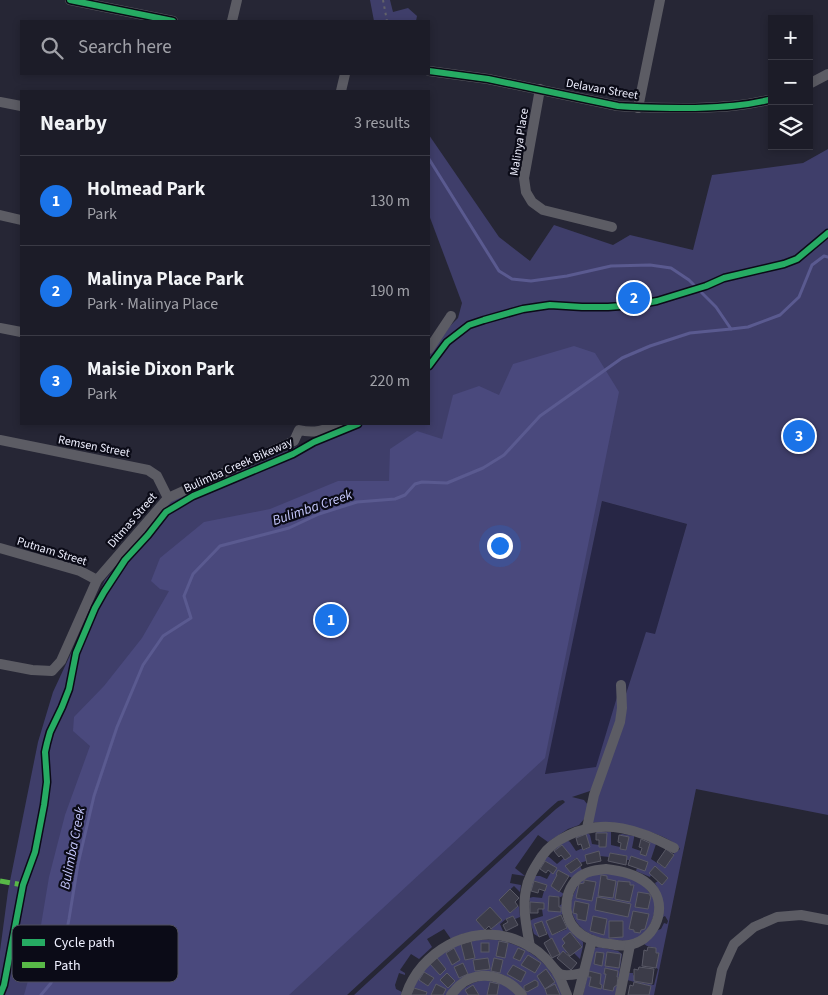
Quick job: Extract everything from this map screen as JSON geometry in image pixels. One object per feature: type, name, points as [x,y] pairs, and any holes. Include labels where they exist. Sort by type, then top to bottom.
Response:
[{"type":"street","points":[[70,0],[168,20]]},
{"type":"street","points":[[232,20],[236,0]]},
{"type":"street","points":[[638,108],[660,0]]},
{"type":"street","name":"Delavan Street","points":[[430,71],[481,78],[618,106],[638,108],[729,107],[768,100]]},
{"type":"street","points":[[813,82],[828,74]]},
{"type":"street","points":[[341,90],[345,75]]},
{"type":"street","name":"Malinya Place","points":[[540,89],[524,178],[526,192],[532,202],[543,210],[612,228]]},
{"type":"street","points":[[0,102],[20,106]]},
{"type":"street","points":[[0,215],[20,220]]},
{"type":"street","points":[[430,348],[451,316]]},
{"type":"street","points":[[0,328],[20,332]]},
{"type":"street","name":"Ditmas Street","points":[[0,664],[32,670],[52,671],[61,661],[97,580],[168,498],[294,442],[298,427],[309,433],[325,430],[336,425]]},
{"type":"street","name":"Remsen Street","points":[[0,440],[148,470],[157,476],[168,498]]},
{"type":"street","name":"Putnam Street","points":[[0,548],[80,571],[97,580]]},
{"type":"street","points":[[587,828],[594,795],[620,722],[622,708],[621,685]]},
{"type":"street","points":[[530,947],[524,902],[526,888],[532,870],[548,848],[562,838],[580,830],[596,826],[623,828],[658,839],[674,848]]},
{"type":"street","points":[[606,869],[637,877],[649,884],[656,892],[659,902],[659,916],[650,935],[641,941],[621,946],[592,940],[574,929],[568,918],[567,897],[570,888],[576,880],[594,870],[606,869]]},
{"type":"street","points":[[717,995],[722,970],[734,944],[754,927],[776,917],[801,915],[828,920]]},
{"type":"street","points":[[406,995],[421,966],[432,956],[457,941],[478,936],[498,936],[513,939],[530,947],[544,957],[561,974],[569,976],[583,973]]},
{"type":"street","points":[[578,995],[592,940]]},
{"type":"street","points":[[620,995],[630,945]]},
{"type":"street","points":[[556,970],[567,995]]},
{"type":"street","points":[[450,995],[466,981],[472,978],[487,976],[500,978],[512,984],[522,995]]},
{"type":"path","points":[[383,0],[387,20]]},
{"type":"shaded area","points":[[370,0],[390,0],[393,12],[408,8],[417,16],[416,20],[374,20]]},
{"type":"shaded area","points":[[430,136],[499,237],[530,261],[554,225],[613,245],[630,235],[693,250],[712,175],[803,163],[828,149],[828,815],[696,789],[654,995],[649,995],[650,986],[627,980],[629,973],[633,973],[635,976],[634,981],[654,985],[658,969],[656,968],[658,954],[656,953],[656,948],[644,944],[668,921],[665,916],[663,917],[662,900],[655,883],[658,881],[662,885],[668,878],[655,866],[649,873],[650,877],[636,871],[637,868],[631,856],[627,860],[627,856],[610,853],[609,857],[600,856],[599,852],[585,855],[586,861],[580,863],[576,858],[566,865],[571,873],[580,866],[582,870],[572,878],[558,870],[551,886],[564,894],[561,897],[549,896],[560,912],[561,907],[559,906],[562,904],[563,914],[547,921],[552,935],[567,929],[566,925],[568,925],[583,942],[580,959],[574,953],[582,946],[571,933],[562,946],[567,952],[563,951],[560,954],[552,938],[550,939],[542,921],[534,924],[539,937],[534,934],[530,921],[543,916],[542,909],[544,909],[544,903],[530,902],[529,898],[542,898],[547,885],[534,881],[531,891],[534,876],[547,879],[551,872],[553,874],[556,868],[545,861],[542,865],[546,856],[557,864],[570,856],[562,845],[554,851],[567,840],[576,851],[583,848],[584,850],[590,847],[586,835],[576,838],[576,836],[587,832],[590,835],[592,844],[599,845],[606,833],[596,833],[598,831],[611,832],[611,845],[626,850],[628,837],[619,835],[634,836],[632,848],[641,851],[640,854],[646,856],[650,841],[656,844],[651,859],[665,868],[673,854],[680,849],[657,834],[607,822],[591,823],[593,788],[590,791],[572,797],[584,800],[588,805],[585,818],[579,825],[568,829],[548,842],[538,835],[515,868],[525,876],[512,874],[510,883],[521,885],[520,892],[514,886],[499,900],[510,913],[519,906],[520,917],[515,919],[513,916],[506,919],[500,924],[503,931],[493,931],[491,929],[502,920],[490,907],[476,920],[485,930],[462,934],[451,939],[444,929],[427,939],[432,947],[419,959],[411,954],[400,970],[405,975],[399,973],[395,985],[396,989],[402,992],[401,995],[354,995],[564,803],[563,800],[558,801],[550,808],[347,995],[0,995],[0,951],[8,891],[38,742],[53,692],[105,580],[171,501],[346,425],[430,425],[430,355],[458,318],[462,303],[430,218]],"holes":[[[602,501],[687,524],[655,634],[646,632],[624,700],[617,697],[596,767],[545,774]]]},
{"type":"shaded area","points":[[574,346],[595,353],[619,392],[545,758],[289,995],[24,995],[28,982],[178,982],[178,925],[41,925],[49,877],[65,815],[90,746],[73,731],[74,717],[104,686],[142,638],[169,591],[160,589],[151,581],[160,558],[204,522],[270,509],[338,481],[389,481],[390,449],[417,431],[442,439],[453,395],[479,386],[499,395],[513,364]]},
{"type":"shaded area","points":[[602,501],[687,524],[655,635],[646,633],[624,700],[617,698],[596,768],[544,774]]},
{"type":"shaded area","points":[[607,873],[640,882],[654,899],[655,905],[652,921],[643,934],[636,939],[623,941],[593,935],[582,929],[574,919],[571,902],[578,886],[588,877]]},
{"type":"shaded area","points":[[478,940],[505,942],[528,951],[547,967],[563,995],[527,995],[516,983],[501,974],[451,987],[446,995],[411,995],[421,974],[439,955],[464,943]]},
{"type":"shaded area","points":[[599,947],[618,951],[622,954],[616,995],[583,995],[594,948]]},
{"type":"shaded area","points":[[485,980],[504,984],[517,995],[456,995],[469,985]]},
{"type":"building","points":[[596,833],[607,833],[606,847],[599,847]]},
{"type":"building","points":[[586,834],[590,847],[583,850],[581,844],[578,845],[576,838]]},
{"type":"building","points":[[619,835],[629,837],[626,850],[620,849]]},
{"type":"building","points":[[641,839],[650,843],[646,856],[640,854],[642,848],[639,847]]},
{"type":"building","points":[[562,845],[571,856],[565,860],[554,851]]},
{"type":"building","points":[[666,849],[674,855],[665,868],[657,862]]},
{"type":"building","points":[[599,851],[601,861],[587,864],[585,855]]},
{"type":"building","points":[[610,853],[627,856],[626,865],[608,861]]},
{"type":"building","points":[[631,856],[648,862],[645,871],[628,865]]},
{"type":"building","points":[[577,858],[582,865],[571,873],[565,866]]},
{"type":"building","points":[[545,861],[557,868],[553,874],[548,870],[546,873],[540,869]]},
{"type":"building","points":[[655,866],[668,878],[662,885],[649,873]]},
{"type":"building","points":[[558,870],[569,876],[559,892],[551,886]]},
{"type":"building","points":[[601,875],[616,881],[613,898],[598,896]]},
{"type":"building","points":[[584,880],[596,882],[592,901],[576,898],[579,884],[584,883]]},
{"type":"building","points":[[534,881],[547,885],[545,891],[539,889],[538,893],[531,891]]},
{"type":"building","points":[[618,881],[630,882],[630,885],[634,885],[630,902],[615,899]]},
{"type":"building","points":[[510,889],[519,898],[515,902],[518,906],[510,913],[499,900]]},
{"type":"building","points":[[638,892],[650,894],[648,909],[635,907]]},
{"type":"building","points":[[549,896],[559,897],[561,912],[548,911]]},
{"type":"building","points":[[597,897],[631,904],[628,917],[595,910]]},
{"type":"building","points":[[575,901],[589,904],[586,921],[577,919],[577,914],[573,913]]},
{"type":"building","points":[[530,902],[544,903],[544,909],[538,909],[538,913],[530,913]]},
{"type":"building","points":[[490,907],[502,920],[491,929],[489,926],[485,930],[476,920]]},
{"type":"building","points":[[633,911],[649,914],[645,929],[641,930],[640,933],[629,929]]},
{"type":"building","points":[[561,915],[567,928],[552,935],[546,921]]},
{"type":"building","points":[[513,916],[518,925],[506,931],[503,925],[508,922],[506,919]]},
{"type":"building","points":[[593,916],[607,919],[604,935],[590,931]]},
{"type":"building","points":[[542,921],[547,934],[539,937],[534,924]]},
{"type":"building","points":[[609,921],[623,921],[623,937],[609,938]]},
{"type":"building","points":[[570,932],[582,947],[570,956],[562,946],[565,943],[562,939]]},
{"type":"building","points":[[552,938],[560,954],[552,958],[544,943]]},
{"type":"building","points":[[471,941],[475,958],[465,960],[461,944]]},
{"type":"building","points":[[499,941],[508,943],[505,958],[496,956]]},
{"type":"building","points":[[481,943],[489,943],[489,952],[481,952]]},
{"type":"building","points":[[648,947],[656,948],[656,953],[659,953],[656,968],[642,966],[644,950],[647,951]]},
{"type":"building","points":[[454,948],[460,960],[452,965],[446,953]]},
{"type":"building","points":[[518,948],[525,951],[520,961],[513,958]]},
{"type":"building","points":[[563,951],[577,963],[571,970],[557,958]]},
{"type":"building","points":[[596,952],[604,953],[602,966],[594,964]]},
{"type":"building","points":[[607,952],[621,954],[619,968],[605,966]]},
{"type":"building","points":[[528,955],[541,963],[535,973],[521,965]]},
{"type":"building","points":[[437,958],[446,969],[440,975],[430,964]]},
{"type":"building","points":[[488,958],[490,969],[475,971],[473,960]]},
{"type":"building","points":[[494,958],[503,960],[500,973],[491,971]]},
{"type":"building","points":[[463,963],[468,974],[459,978],[454,967]]},
{"type":"building","points":[[513,965],[526,972],[521,982],[507,974]]},
{"type":"building","points":[[639,967],[654,969],[652,984],[634,981],[634,969],[638,970]]},
{"type":"building","points":[[605,968],[618,971],[617,985],[613,991],[603,989],[606,974],[604,974]]},
{"type":"building","points":[[546,969],[555,982],[545,989],[537,976]]},
{"type":"building","points":[[589,971],[601,974],[601,989],[589,986],[591,977],[588,977]]},
{"type":"building","points":[[424,972],[434,978],[428,986],[419,980]]},
{"type":"building","points":[[447,973],[455,981],[448,988],[440,980]]},
{"type":"building","points":[[535,980],[538,982],[538,986],[527,992],[524,990],[524,986]]},
{"type":"building","points":[[490,982],[499,984],[497,995],[487,995]]},
{"type":"building","points":[[634,982],[651,986],[649,995],[628,995],[630,985],[633,986]]},
{"type":"building","points":[[436,984],[446,989],[443,995],[431,995]]},
{"type":"building","points":[[555,984],[560,995],[547,995],[545,989]]},
{"type":"building","points":[[473,985],[479,995],[468,995],[465,990]]},
{"type":"building","points":[[414,988],[427,992],[426,995],[411,995]]},
{"type":"waterway","points":[[430,161],[499,271],[512,279],[531,281],[567,276],[611,266],[650,265],[671,268],[689,280],[716,307],[731,329]]},
{"type":"waterway","name":"Bulimba Creek","points":[[68,925],[78,864],[94,796],[117,727],[143,665],[163,636],[191,618],[184,596],[193,574],[220,546],[289,528],[319,514],[357,502],[395,499],[405,495],[415,484],[422,482],[447,483],[483,468],[504,455],[540,416],[622,358],[650,346],[690,333],[748,327],[780,315],[799,297],[812,265],[824,256],[828,257]]},
{"type":"waterway","name":"Bulimba Creek","points":[[41,995],[51,982]]},
{"type":"marked path","points":[[0,881],[23,885]]},
{"type":"cycle path","points":[[70,0],[168,20]]},
{"type":"cycle path","points":[[430,71],[488,79],[618,106],[705,108],[743,105],[768,100]]},
{"type":"cycle path","points":[[430,365],[447,342],[469,325],[484,320],[523,309],[550,305],[608,307],[657,301],[706,286],[724,278],[784,264],[797,259],[828,233]]},
{"type":"cycle path","name":"Bulimba Creek Bikeway","points":[[15,925],[23,885],[35,852],[44,805],[47,782],[45,752],[50,732],[69,689],[76,653],[95,608],[125,560],[166,512],[193,496],[293,454],[314,442],[356,425]]},
{"type":"cycle path","name":"Bulimba Creek Bikeway","points":[[0,995],[4,985],[12,943]]},
{"type":"place","name":"Malinya Place Park","points":[[634,298]]},
{"type":"place","name":"Maisie Dixon Park","points":[[799,436]]},
{"type":"place","name":"Holmead Park","points":[[331,620]]}]
